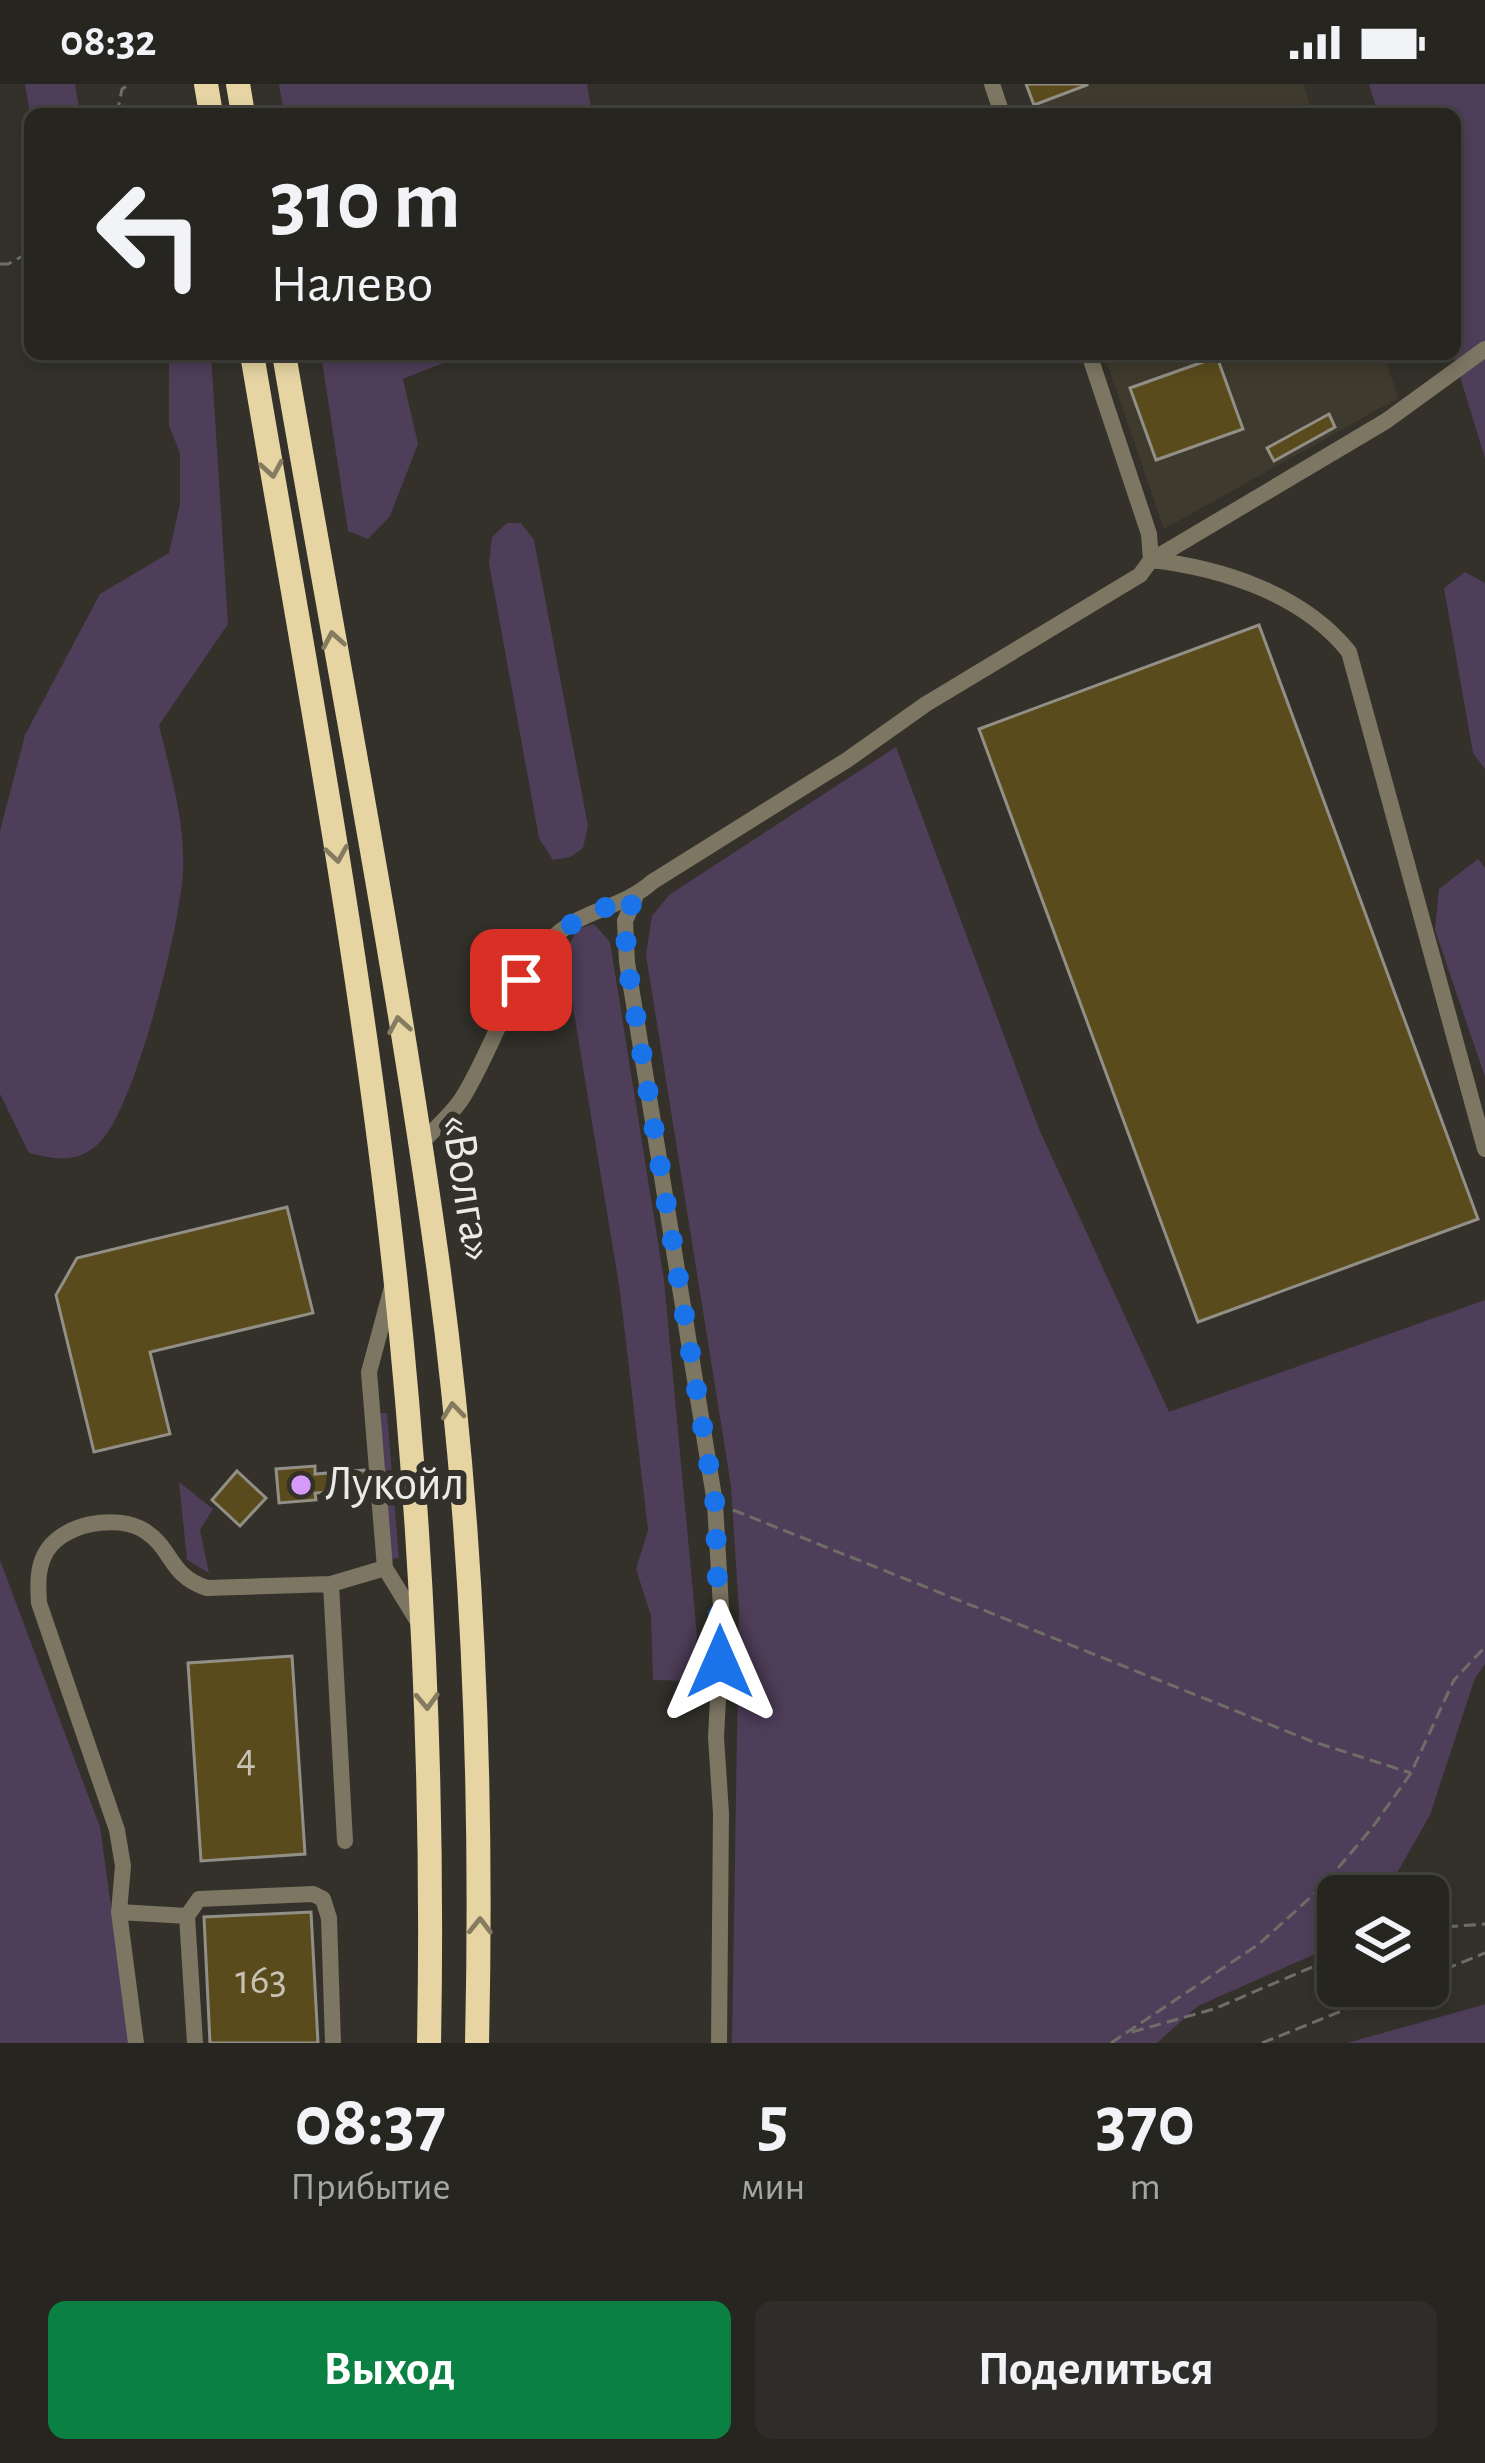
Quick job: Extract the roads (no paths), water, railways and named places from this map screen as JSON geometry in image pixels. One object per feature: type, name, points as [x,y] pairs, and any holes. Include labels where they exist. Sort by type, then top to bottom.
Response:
[{"type":"highway","name":"«Волга»","points":[[253,360],[339,868],[395,1274],[425,1632],[432,1888],[429,2043]]},
{"type":"highway","name":"«Волга»","points":[[285,360],[438,1268],[472,1629],[480,1885],[477,2043]]},
{"type":"street","points":[[419,1145],[462,1100],[521,980],[564,926],[592,910],[634,898],[926,704],[1125,587],[1151,560],[1386,421],[1485,349]]},
{"type":"street","points":[[1091,360],[1137,491],[1151,560]]},
{"type":"street","points":[[1151,560],[1203,566],[1267,592],[1313,620],[1349,652],[1485,1149]]},
{"type":"street","points":[[634,898],[625,921],[627,962],[715,1503],[722,1625],[716,1737],[721,1835],[719,2043]]},
{"type":"street","points":[[395,1274],[369,1372],[385,1568],[425,1632]]},
{"type":"street","points":[[136,2043],[119,1912],[123,1866],[117,1830],[39,1603],[38,1578],[45,1551],[70,1530],[108,1521],[134,1524],[152,1535],[189,1582],[207,1588],[331,1584],[385,1568]]},
{"type":"street","points":[[331,1584],[345,1840]]},
{"type":"street","points":[[195,2043],[187,1916],[199,1899],[313,1894],[323,1899],[329,1918],[333,2043]]},
{"type":"street","points":[[119,1912],[187,1916]]},
{"type":"place","name":"Лукойл","points":[[301,1485]]}]
